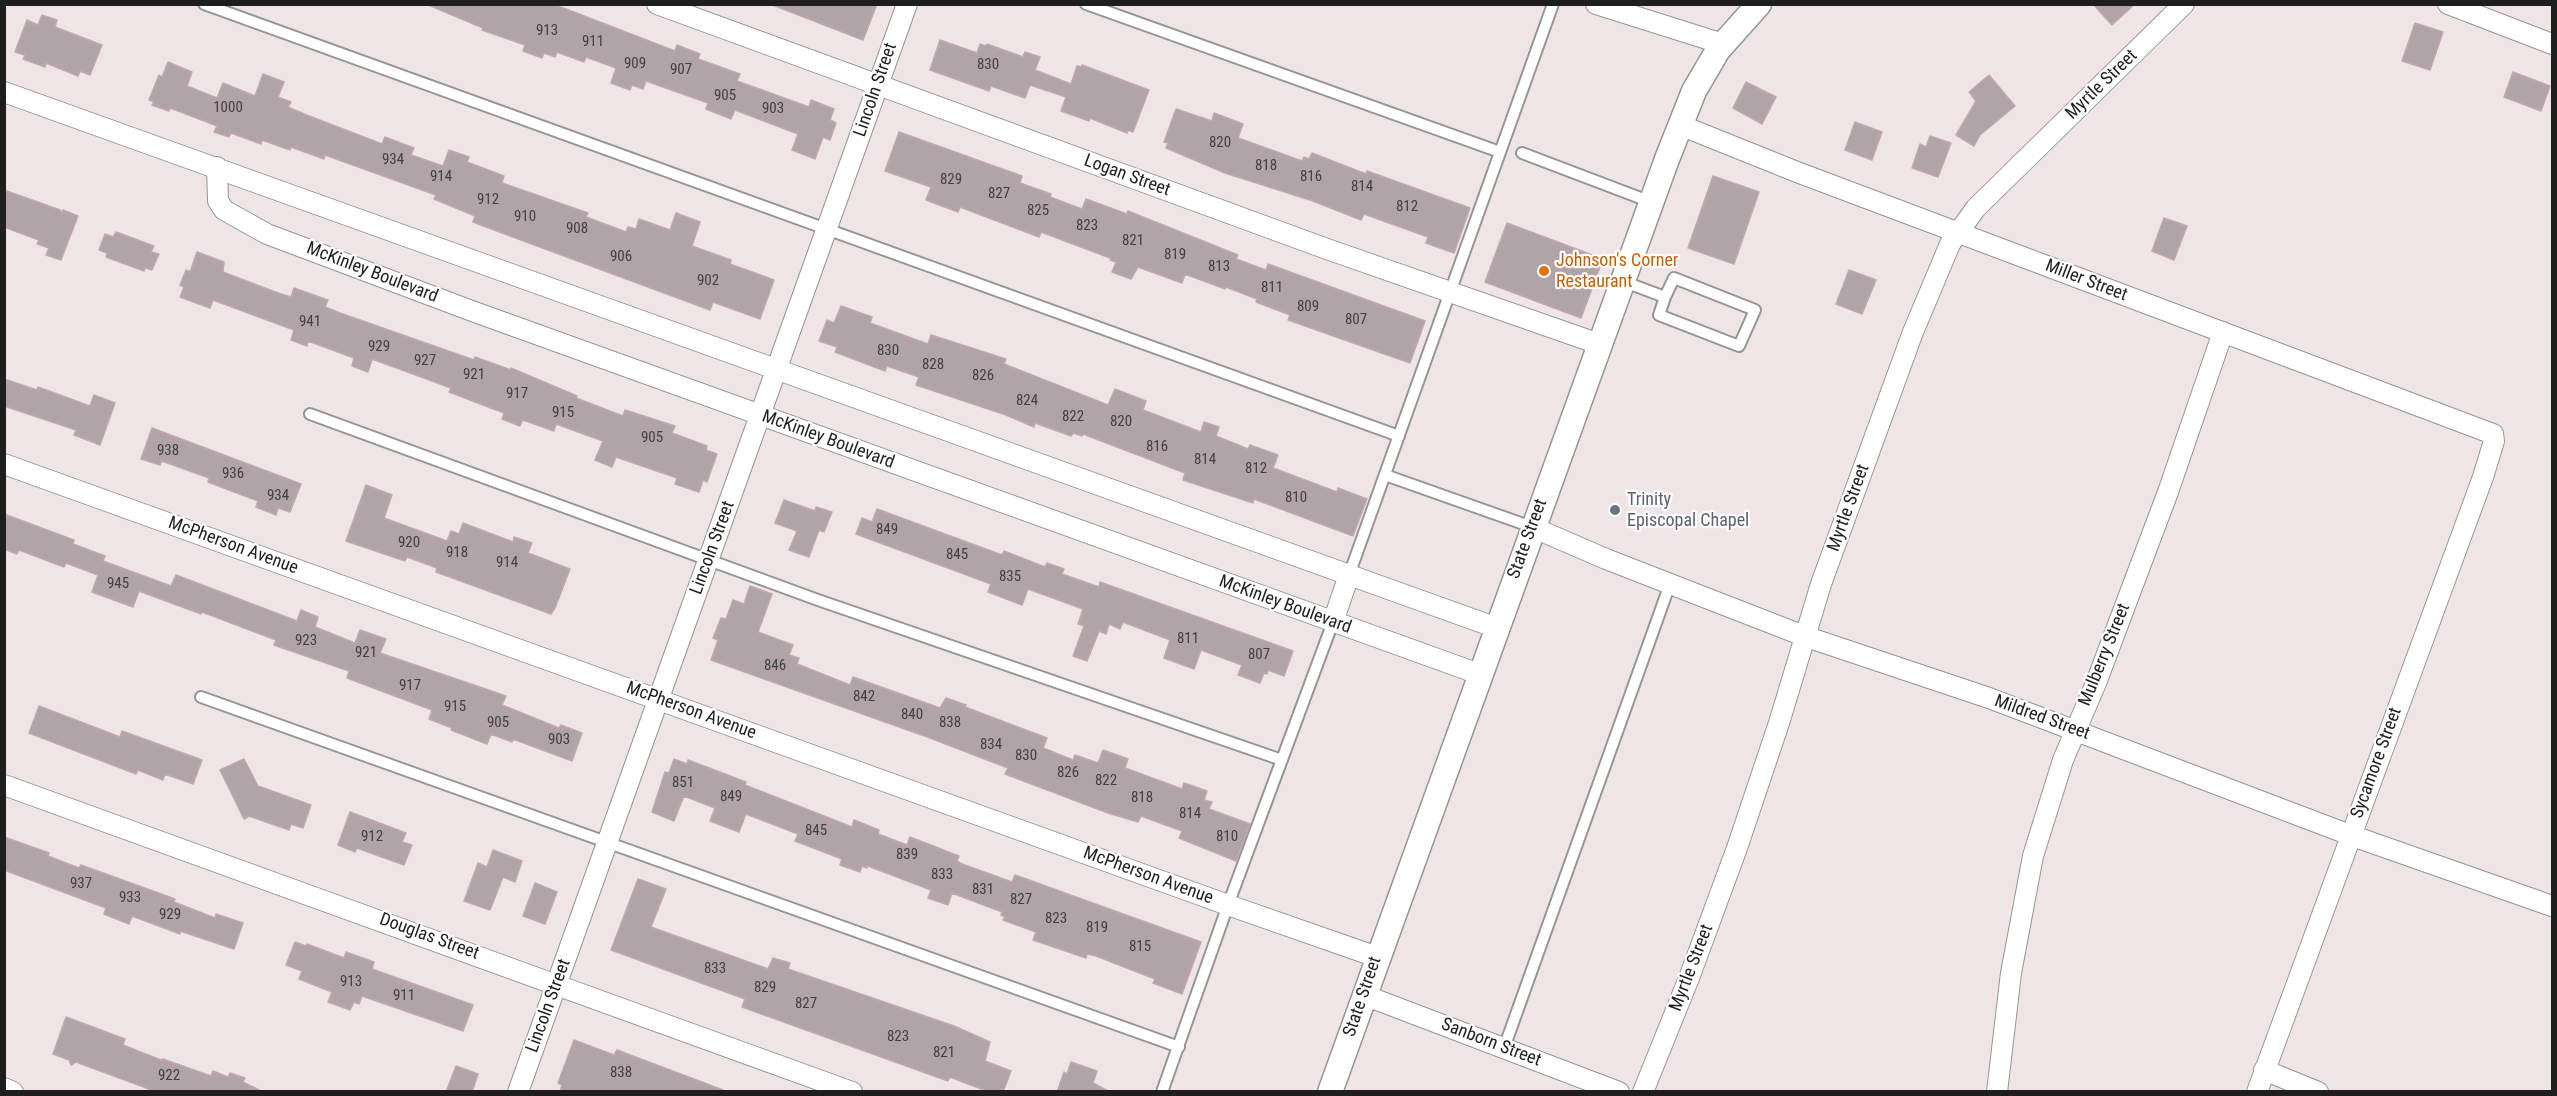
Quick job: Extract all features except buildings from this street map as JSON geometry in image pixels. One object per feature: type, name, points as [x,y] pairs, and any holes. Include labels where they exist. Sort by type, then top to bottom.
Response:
[{"type":"street","name":"Logan Street","points":[[657,4],[1449,292],[1599,344]]},
{"type":"street","name":"Lincoln Street","points":[[518,1092],[907,4]]},
{"type":"street","points":[[1596,4],[1723,44]]},
{"type":"street","name":"State Street","points":[[1330,1092],[1532,527],[1680,125],[1694,91],[1723,44],[1759,4]]},
{"type":"street","name":"Myrtle Street","points":[[1643,1092],[1689,978],[1737,848],[1779,723],[1821,584],[1913,332],[1940,265],[1957,232],[1976,208],[2184,4]]},
{"type":"street","points":[[2448,4],[2553,44]]},
{"type":"street","points":[[4,92],[1497,628]]},
{"type":"street","name":"Miller Street","points":[[1680,125],[2493,434]]},
{"type":"street","name":"McKinley Boulevard","points":[[216,167],[218,201],[224,210],[267,234],[472,311],[1479,674]]},
{"type":"street","name":"Mulberry Street","points":[[1997,1092],[2011,973],[2033,856],[2063,760],[2096,683],[2168,492],[2223,332]]},
{"type":"street","name":"Sycamore Street","points":[[2257,1092],[2483,477],[2493,447],[2493,434]]},
{"type":"street","name":"McPherson Avenue","points":[[4,464],[1377,957]]},
{"type":"street","name":"Mildred Street","points":[[1532,527],[1804,636],[1989,698],[2350,835],[2553,906]]},
{"type":"street","points":[[1333,622],[1349,575]]},
{"type":"street","name":"Douglas Street","points":[[4,785],[852,1092]]},
{"type":"street","name":"Sanborn Street","points":[[1364,995],[1619,1092]]},
{"type":"street","points":[[2264,1070],[2318,1092]]},
{"type":"street","points":[[4,1088],[13,1092]]},
{"type":"lane","points":[[204,4],[1399,436]]},
{"type":"lane","points":[[1086,4],[1500,152]]},
{"type":"lane","points":[[1349,575],[1553,4]]},
{"type":"lane","points":[[1522,153],[1651,202]]},
{"type":"lane","points":[[1674,278],[1755,310],[1739,346],[1659,315],[1665,297],[1674,278]]},
{"type":"lane","points":[[1622,281],[1665,297]]},
{"type":"lane","points":[[310,414],[818,600],[1282,760]]},
{"type":"lane","points":[[1385,475],[1532,527]]},
{"type":"lane","points":[[1504,1048],[1670,584]]},
{"type":"lane","points":[[1162,1092],[1228,905],[1333,622]]},
{"type":"lane","points":[[201,697],[1179,1047]]},
{"type":"place","name":"Johnson's Corner Restaurant","points":[[1544,271]]},
{"type":"place","name":"Trinity Episcopal Chapel","points":[[1615,510]]}]
